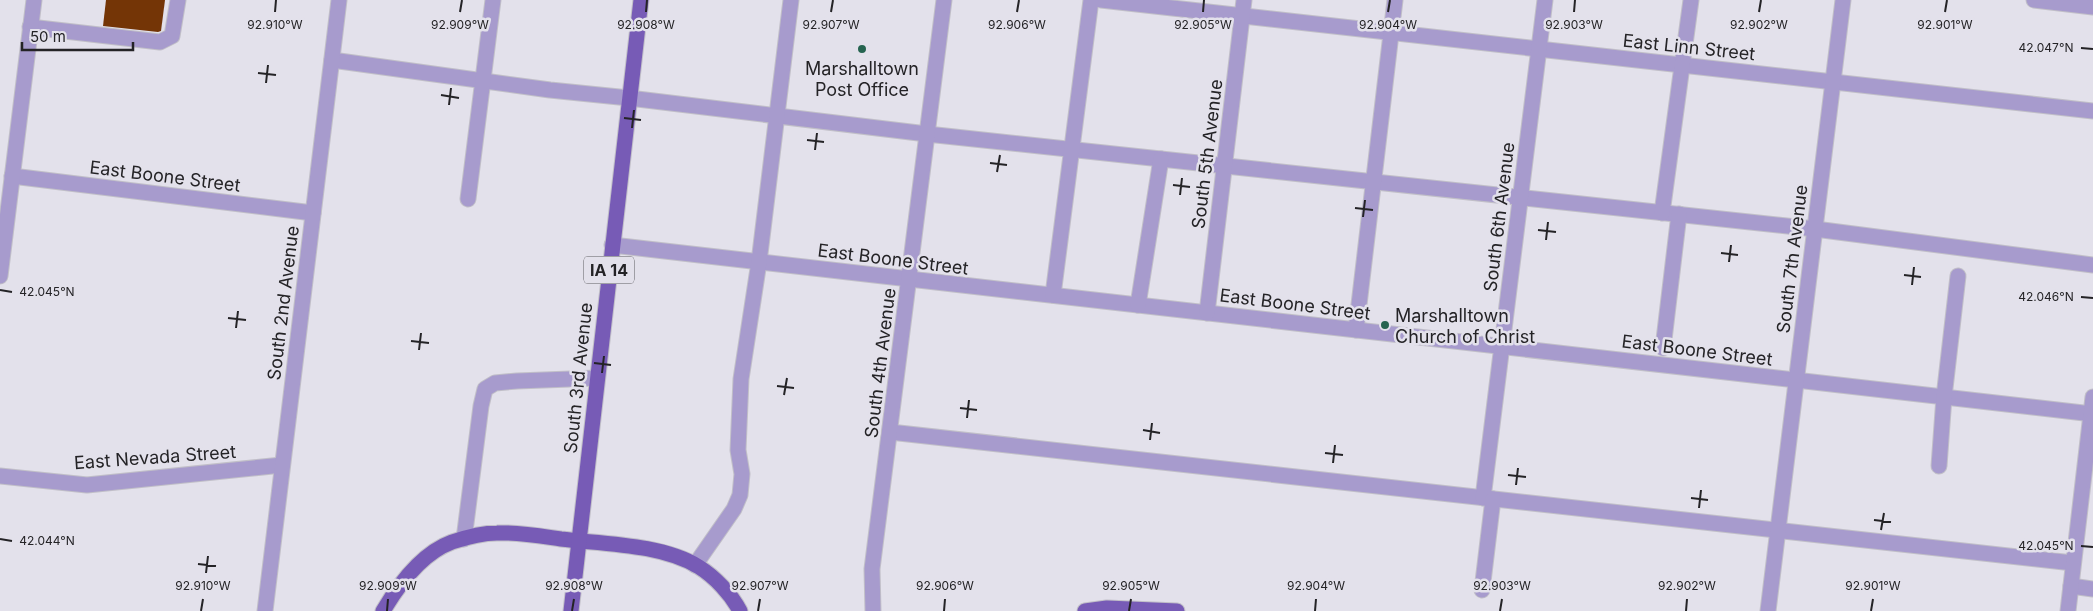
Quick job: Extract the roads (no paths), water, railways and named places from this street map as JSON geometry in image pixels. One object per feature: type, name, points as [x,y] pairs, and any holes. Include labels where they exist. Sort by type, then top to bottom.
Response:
[{"type":"main road","name":"South 3rd Avenue","points":[[571,611],[641,0]]},
{"type":"main road","points":[[383,611],[399,588],[423,560],[443,547],[474,535],[498,533],[646,549],[674,555],[695,565],[719,583],[740,611]]},
{"type":"main road","points":[[1085,611],[1107,608],[1177,611]]},
{"type":"street","points":[[0,276],[34,0]]},
{"type":"street","points":[[30,27],[160,42],[172,36],[178,0]]},
{"type":"street","name":"South 2nd Avenue","points":[[264,611],[339,0]]},
{"type":"street","points":[[468,199],[493,0]]},
{"type":"street","points":[[695,565],[734,509],[740,495],[742,474],[738,450],[741,379],[758,262],[791,0]]},
{"type":"street","name":"South 4th Avenue","points":[[873,611],[872,568],[944,0]]},
{"type":"street","points":[[1053,296],[1091,0]]},
{"type":"street","name":"East Linn Street","points":[[1101,0],[2093,111]]},
{"type":"street","name":"South 5th Avenue","points":[[1207,313],[1244,0]]},
{"type":"street","points":[[1356,330],[1395,0]]},
{"type":"street","name":"South 6th Avenue","points":[[1482,590],[1501,347],[1545,0]]},
{"type":"street","points":[[1662,213],[1683,65],[1690,0]]},
{"type":"street","name":"South 7th Avenue","points":[[1768,611],[1843,0]]},
{"type":"street","points":[[2034,0],[2093,7]]},
{"type":"street","points":[[332,60],[483,81],[927,134],[1815,229],[2093,265]]},
{"type":"street","points":[[1138,305],[1161,159]]},
{"type":"street","name":"East Boone Street","points":[[12,176],[313,213]]},
{"type":"street","points":[[1663,348],[1679,214]]},
{"type":"street","name":"East Boone Street","points":[[612,245],[2092,414]]},
{"type":"street","points":[[1939,466],[1944,398],[1958,276]]},
{"type":"street","points":[[464,539],[481,406],[485,389],[495,383],[517,380],[597,378]]},
{"type":"street","points":[[2068,611],[2093,397]]},
{"type":"street","points":[[890,432],[2073,563]]},
{"type":"street","name":"East Nevada Street","points":[[0,476],[87,485],[282,465]]},
{"type":"street","points":[[2070,586],[2093,590]]},
{"type":"place","name":"Marshalltown Post Office","points":[[862,49]]},
{"type":"place","name":"Marshalltown Church of Christ","points":[[1385,325]]}]
